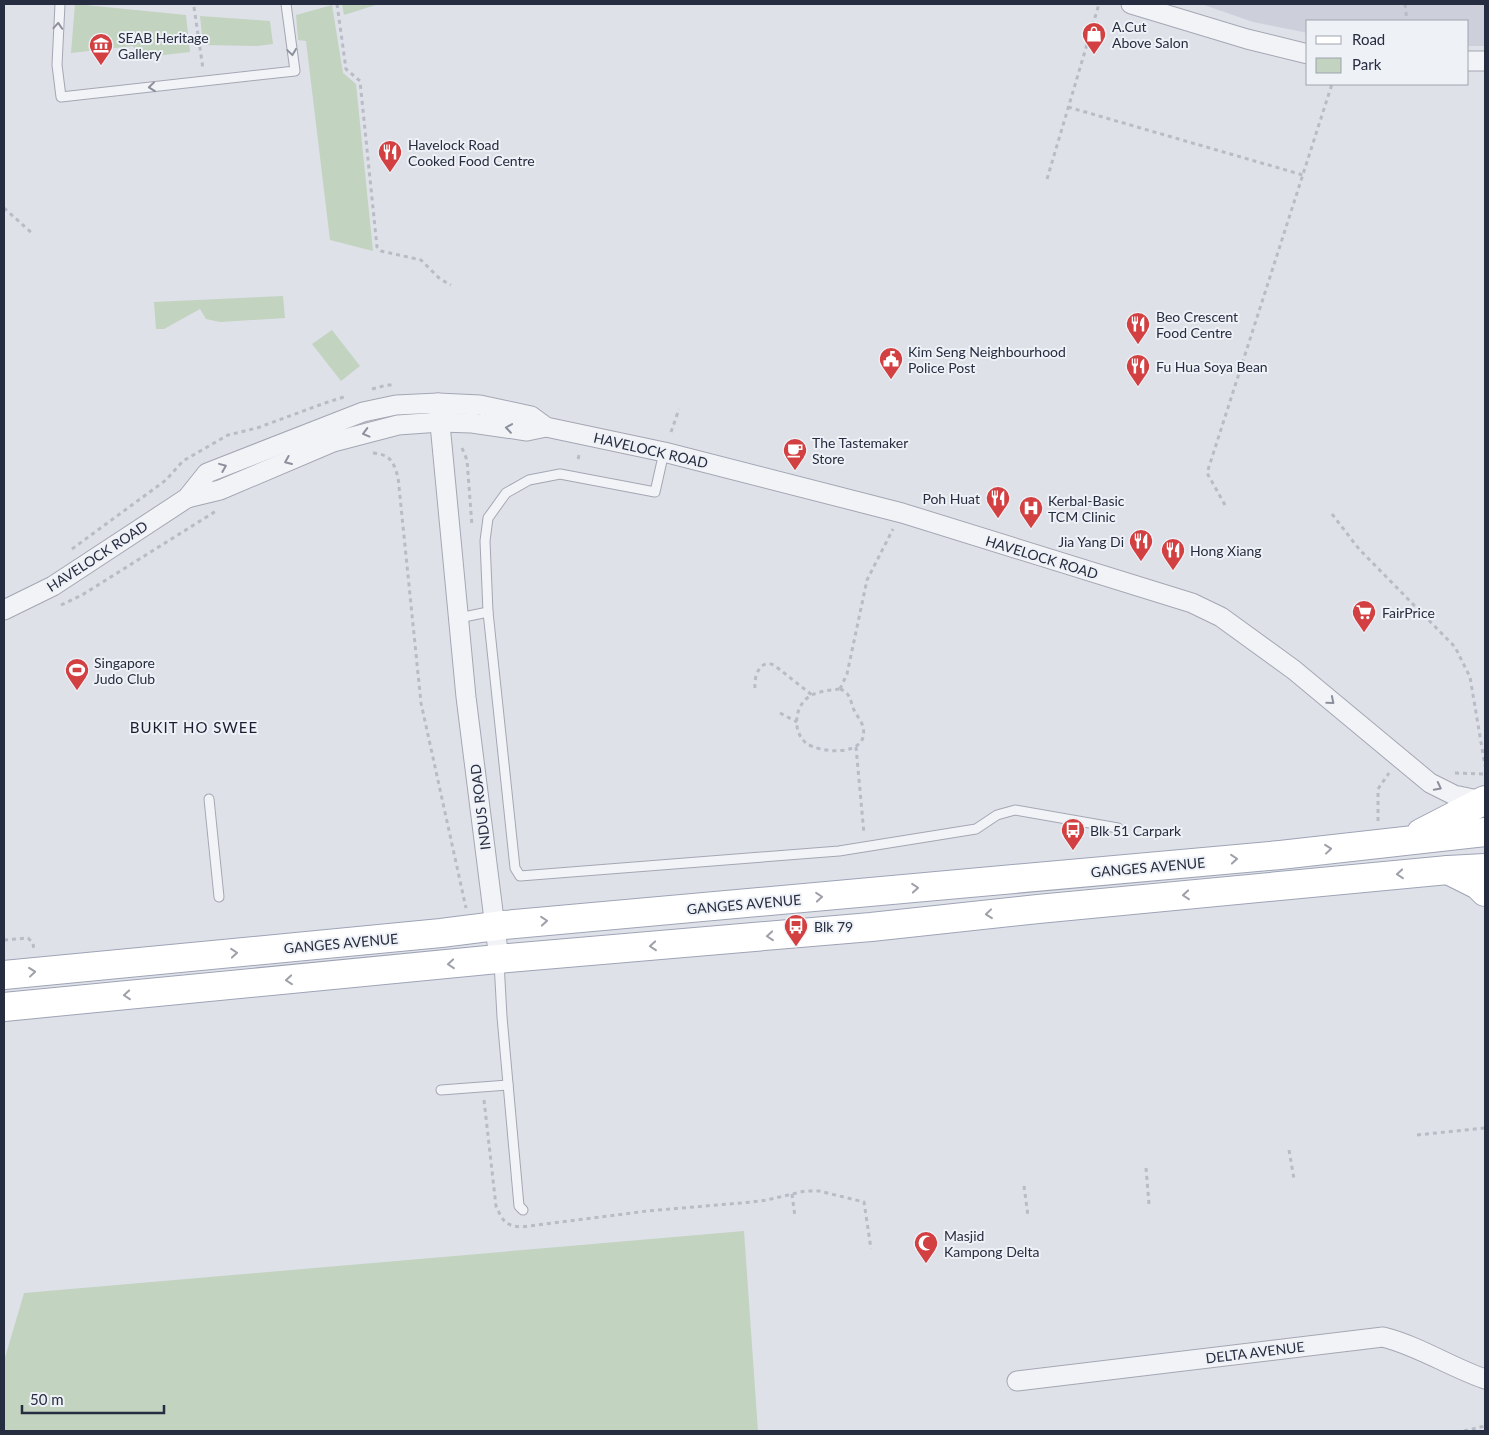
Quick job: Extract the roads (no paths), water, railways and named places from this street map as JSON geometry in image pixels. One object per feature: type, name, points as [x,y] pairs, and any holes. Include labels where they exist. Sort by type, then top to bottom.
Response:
[{"type":"main road","points":[[1406,841],[1484,801]]},
{"type":"main road","name":"GANGES AVENUE","points":[[4,975],[431,934],[495,926],[1260,856],[1485,832]]},
{"type":"main road","points":[[4,1007],[499,959],[871,927],[1038,909],[1485,868]]},
{"type":"main road","points":[[1448,870],[1478,885],[1485,892]]},
{"type":"street","points":[[1131,4],[1247,39],[1306,54]]},
{"type":"street","points":[[1469,61],[1485,61]]},
{"type":"street","name":"INDUS ROAD","points":[[438,403],[466,697],[499,959]]},
{"type":"street","name":"HAVELOCK ROAD","points":[[4,610],[53,586],[187,498],[207,473],[363,412],[396,405],[438,403],[480,405],[531,416],[546,427]]},
{"type":"street","name":"HAVELOCK ROAD","points":[[187,498],[220,490],[333,442],[398,425],[440,422],[472,423],[527,431],[546,427],[664,452],[902,513],[1192,603],[1221,617],[1294,670],[1430,783],[1454,796],[1484,801]]},
{"type":"street","name":"DELTA AVENUE","points":[[1017,1382],[1383,1337],[1397,1340],[1485,1379]]},
{"type":"lane","points":[[60,4],[57,65],[61,97],[295,71],[286,4]]},
{"type":"lane","points":[[664,452],[655,492],[560,474],[529,480],[506,493],[488,518],[485,541],[488,612],[515,868],[520,876],[839,852],[976,829],[997,815],[1014,810],[1118,828]]},
{"type":"lane","points":[[459,618],[488,612]]},
{"type":"lane","points":[[209,799],[219,897]]},
{"type":"lane","name":"INDUS ROAD","points":[[499,959],[502,1017],[519,1206],[523,1210]]},
{"type":"lane","points":[[441,1090],[508,1085]]},
{"type":"place","name":"A.Cut Above Salon","points":[[1094,55]]},
{"type":"place","name":"SEAB Heritage Gallery","points":[[101,66]]},
{"type":"place","name":"Havelock Road Cooked Food Centre","points":[[390,173]]},
{"type":"place","name":"Beo Crescent Food Centre","points":[[1138,345]]},
{"type":"place","name":"Kim Seng Neighbourhood Police Post","points":[[891,380]]},
{"type":"place","name":"Fu Hua Soya Bean","points":[[1138,387]]},
{"type":"place","name":"The Tastemaker Store","points":[[795,471]]},
{"type":"place","name":"Poh Huat","points":[[998,519]]},
{"type":"place","name":"Kerbal-Basic TCM Clinic","points":[[1031,529]]},
{"type":"place","name":"Jia Yang Di","points":[[1141,562]]},
{"type":"place","name":"Hong Xiang","points":[[1173,571]]},
{"type":"place","name":"FairPrice","points":[[1364,633]]},
{"type":"place","name":"Singapore Judo Club","points":[[77,691]]},
{"type":"place","name":"Blk 51 Carpark","points":[[1073,851]]},
{"type":"place","name":"Blk 79","points":[[796,947]]},
{"type":"place","name":"Masjid Kampong Delta","points":[[926,1264]]},
{"type":"district","name":"BUKIT HO SWEE","points":[[194,727]]}]
